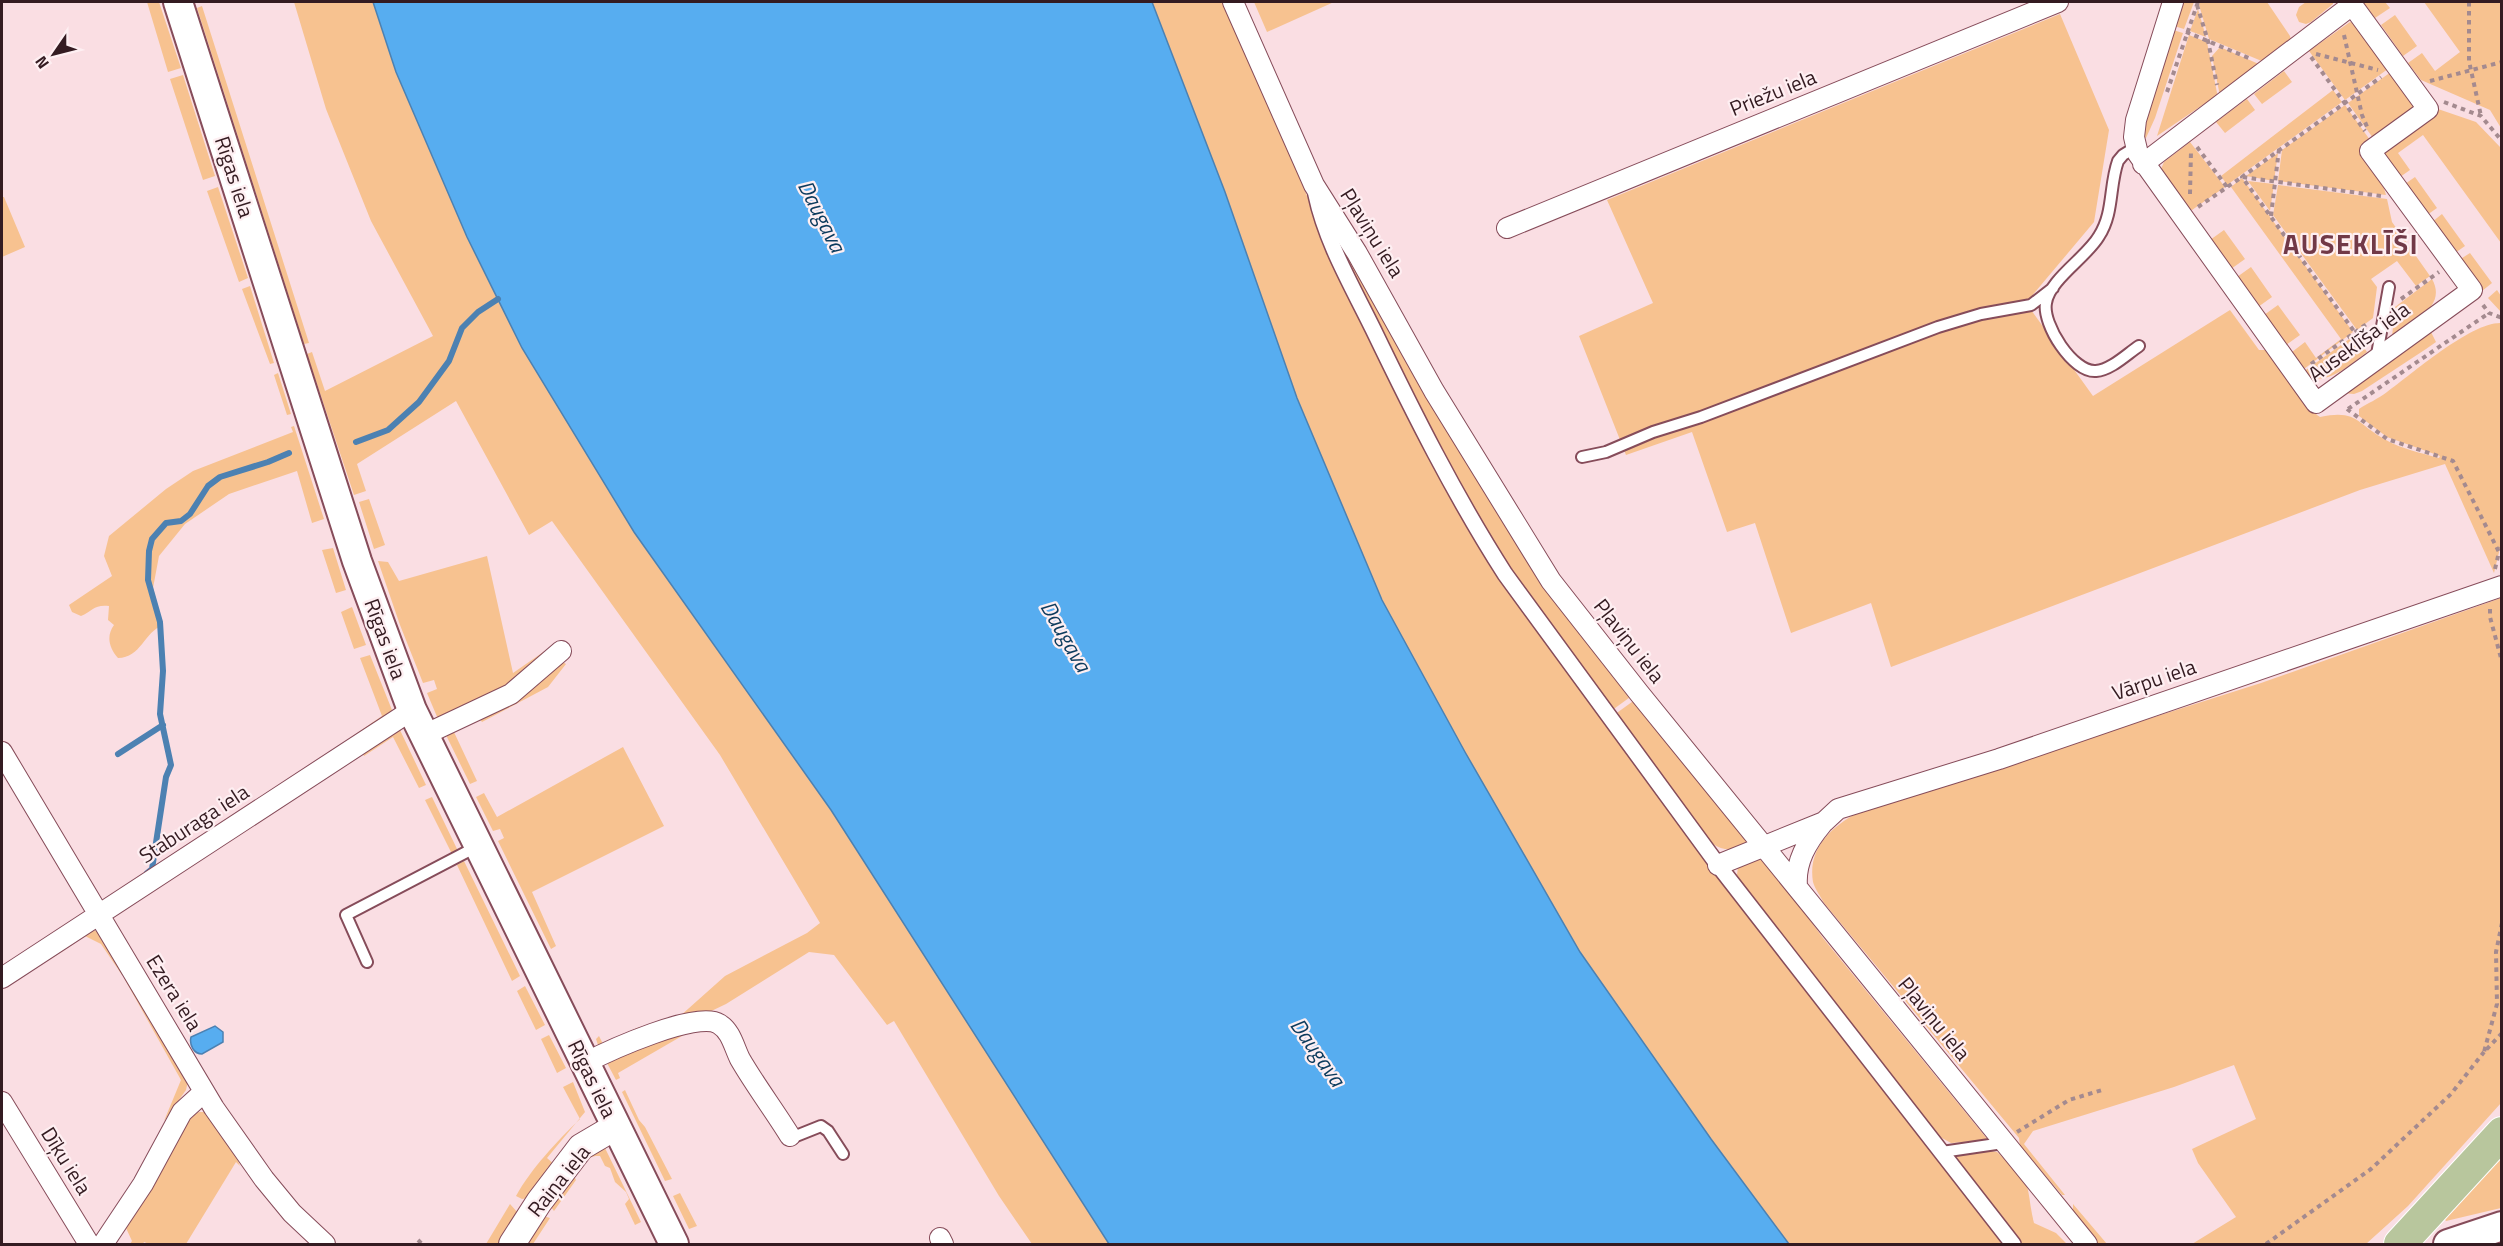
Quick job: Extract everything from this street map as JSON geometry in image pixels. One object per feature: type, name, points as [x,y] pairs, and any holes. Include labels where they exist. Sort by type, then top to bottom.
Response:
[{"type":"main road","name":"Rīgas iela","points":[[178,2],[357,561],[412,710],[674,1245]]},
{"type":"main road","points":[[2400,1245],[2502,1133]]},
{"type":"main road","points":[[2448,1245],[2502,1226]]},
{"type":"street","name":"Pļaviņu iela","points":[[1233,2],[1314,185],[1357,253],[1434,391],[1551,581],[2087,1245]]},
{"type":"street","name":"Priežu iela","points":[[1507,228],[2058,2]]},
{"type":"street","points":[[2172,2],[2136,120],[2134,137],[2139,156],[2221,105],[2348,6],[2428,109],[2376,146]]},
{"type":"street","name":"Auseklīša iela","points":[[2139,156],[2186,216],[2316,403],[2472,290],[2370,151],[2376,146]]},
{"type":"street","points":[[1314,185],[1320,211],[1342,266],[1408,400],[1484,543],[1546,633],[1718,865],[2013,1245]]},
{"type":"street","name":"Vārpu iela","points":[[1797,886],[1796,873],[1807,842],[1838,809],[1999,759],[2502,586]]},
{"type":"street","points":[[424,735],[511,694],[561,651]]},
{"type":"street","name":"Staburaga iela","points":[[2,978],[412,710]]},
{"type":"street","name":"Ezera iela","points":[[2,752],[98,916],[183,1053],[204,1092],[264,1179],[292,1213],[325,1245]]},
{"type":"street","name":"Vārpu iela","points":[[1718,865],[1764,844],[1824,822]]},
{"type":"street","points":[[585,1063],[654,1033],[708,1020],[718,1023],[726,1030],[741,1059],[790,1136]]},
{"type":"street","points":[[103,1245],[143,1184],[182,1112],[204,1092]]},
{"type":"street","name":"Dīķu iela","points":[[2,1102],[90,1245]]},
{"type":"street","name":"Raiņa iela","points":[[512,1245],[539,1202],[581,1147],[615,1127]]},
{"type":"lane","points":[[1582,457],[1606,452],[1653,432],[1701,417],[1938,327],[1980,314],[2031,305],[2053,288],[2098,238],[2109,215],[2118,161],[2123,155],[2139,156]]},
{"type":"lane","points":[[2376,360],[2389,287]]},
{"type":"lane","points":[[2053,288],[2046,303],[2048,322],[2066,353],[2082,368],[2102,370],[2139,346]]},
{"type":"lane","points":[[367,962],[346,915],[478,846]]},
{"type":"lane","points":[[790,1136],[796,1136],[821,1126],[828,1131],[843,1154]]},
{"type":"lane","points":[[1941,1152],[2003,1143]]},
{"type":"path","points":[[2469,2],[2470,69],[2481,116],[2502,141]]},
{"type":"path","points":[[2164,100],[2198,3]]},
{"type":"path","points":[[2198,3],[2221,105]]},
{"type":"path","points":[[2348,6],[2349,64],[2362,116],[2376,146]]},
{"type":"path","points":[[2165,25],[2208,40],[2270,67]]},
{"type":"path","points":[[2186,216],[2242,177],[2279,150],[2345,103],[2388,72],[2308,52],[2345,103],[2376,146]]},
{"type":"path","points":[[2411,86],[2502,62]]},
{"type":"path","points":[[2428,109],[2435,104],[2446,102],[2481,116]]},
{"type":"path","points":[[2186,216],[2192,141],[2227,187]]},
{"type":"path","points":[[2271,216],[2279,150]]},
{"type":"path","points":[[2242,177],[2405,200]]},
{"type":"path","points":[[2242,177],[2376,360]]},
{"type":"path","points":[[2348,409],[2489,313]]},
{"type":"path","points":[[2316,403],[2348,409],[2387,439],[2453,461],[2499,552],[2502,547]]},
{"type":"path","points":[[2484,1052],[2496,1004],[2496,952],[2502,923]]},
{"type":"path","points":[[2266,1245],[2371,1169],[2451,1094],[2502,1032]]},
{"type":"path","points":[[2003,1143],[2026,1125],[2069,1100],[2102,1090]]},
{"type":"shaded area","points":[[147,2],[159,2],[181,68],[168,72]]},
{"type":"shaded area","points":[[294,2],[373,2],[396,72],[467,237],[522,348],[634,532],[831,810],[1109,1244],[1032,1244],[999,1196],[894,1021],[887,1025],[834,955],[809,952],[726,1004],[703,1015],[606,1044],[598,1045],[596,1039],[599,1036],[603,1044],[637,1028],[679,1017],[725,976],[807,933],[820,923],[720,755],[552,521],[529,535],[456,401],[357,464],[366,491],[354,495],[307,354],[312,352],[325,391],[433,336],[371,221],[326,109]]},
{"type":"shaded area","points":[[1152,2],[1229,2],[1328,248],[1458,508],[2004,1244],[1789,1244],[1711,1139],[1580,952],[1465,752],[1382,600],[1297,398],[1225,192]]},
{"type":"shaded area","points":[[1254,2],[1334,2],[1267,32]]},
{"type":"shaded area","points":[[2182,2],[2194,2],[2184,29],[2174,26]]},
{"type":"shaded area","points":[[2200,2],[2267,2],[2291,40],[2264,62],[2209,39]]},
{"type":"shaded area","points":[[2306,2],[2333,2],[2333,4],[2306,24],[2299,22],[2296,15],[2299,7]]},
{"type":"shaded area","points":[[2363,2],[2385,2],[2390,8],[2375,18]]},
{"type":"shaded area","points":[[2424,2],[2501,2],[2501,128],[2490,110],[2421,80],[2408,63],[2422,53],[2435,71],[2460,52]]},
{"type":"shaded area","points":[[202,6],[309,343],[304,344],[197,8]]},
{"type":"shaded area","points":[[2198,9],[2206,37],[2190,31]]},
{"type":"shaded area","points":[[2060,14],[2109,130],[2094,222],[2026,303],[2093,396],[2230,310],[2259,350],[2266,350],[2317,415],[2320,417],[2342,415],[2350,417],[2392,443],[2439,458],[2440,456],[2387,437],[2359,416],[2359,409],[2384,394],[2458,340],[2489,325],[2501,323],[2501,544],[2494,573],[2445,464],[2360,490],[1891,667],[1871,603],[1791,633],[1755,523],[1727,532],[1692,432],[1626,455],[1579,336],[1653,303],[1607,200]]},
{"type":"shaded area","points":[[2395,15],[2417,46],[2403,56],[2381,25]]},
{"type":"shaded area","points":[[2350,22],[2358,25],[2392,66],[2345,100],[2309,51]]},
{"type":"shaded area","points":[[2173,30],[2183,33],[2155,118],[2146,138],[2139,135]]},
{"type":"shaded area","points":[[2189,35],[2207,42],[2218,98],[2204,104],[2157,136]]},
{"type":"shaded area","points":[[2220,47],[2261,65],[2220,96],[2212,56]]},
{"type":"shaded area","points":[[2395,69],[2414,106],[2412,110],[2373,138],[2348,103]]},
{"type":"shaded area","points":[[2284,71],[2292,82],[2262,104],[2254,94]]},
{"type":"shaded area","points":[[183,75],[215,176],[203,180],[170,79]]},
{"type":"shaded area","points":[[2333,90],[2342,102],[2227,185],[2221,176]]},
{"type":"shaded area","points":[[2247,99],[2255,110],[2225,133],[2216,122]]},
{"type":"shaded area","points":[[2345,105],[2370,140],[2386,195],[2278,181],[2282,150]]},
{"type":"shaded area","points":[[2438,109],[2476,122],[2501,148],[2501,243],[2423,135],[2398,153],[2410,170],[2400,177],[2382,152]]},
{"type":"shaded area","points":[[2190,142],[2225,187],[2192,210],[2188,209],[2161,169],[2164,162]]},
{"type":"shaded area","points":[[2278,153],[2274,181],[2246,176]]},
{"type":"shaded area","points":[[2415,177],[2437,208],[2427,215],[2405,184]]},
{"type":"shaded area","points":[[2242,178],[2353,332],[2304,369],[2292,352],[2305,342],[2316,358],[2341,339],[2231,187]]},
{"type":"shaded area","points":[[2248,181],[2274,184],[2270,211]]},
{"type":"shaded area","points":[[2278,185],[2387,199],[2392,222],[2430,276],[2416,286],[2397,261],[2371,279],[2377,287],[2373,318],[2357,330],[2273,215]]},
{"type":"shaded area","points":[[218,187],[248,278],[239,282],[207,191]]},
{"type":"shaded area","points":[[2,197],[4,197],[25,247],[2,257]]},
{"type":"shaded area","points":[[2442,214],[2465,246],[2455,253],[2432,222]]},
{"type":"shaded area","points":[[1328,218],[1633,695],[1611,711],[1502,561],[1423,419]]},
{"type":"shaded area","points":[[2224,230],[2245,259],[2231,269],[2210,240]]},
{"type":"shaded area","points":[[2470,253],[2492,283],[2482,291],[2459,260]]},
{"type":"shaded area","points":[[2251,267],[2272,297],[2258,307],[2237,277]]},
{"type":"shaded area","points":[[2432,279],[2436,289],[2431,306],[2417,320],[2392,337],[2395,307]]},
{"type":"shaded area","points":[[250,286],[274,363],[270,364],[242,289]]},
{"type":"shaded area","points":[[2497,290],[2501,296],[2501,312],[2488,298]]},
{"type":"shaded area","points":[[2278,305],[2300,335],[2286,345],[2264,315]]},
{"type":"shaded area","points":[[2431,332],[2436,342],[2426,349],[2362,391],[2354,394],[2342,393]]},
{"type":"shaded area","points":[[2355,335],[2367,352],[2353,363],[2336,374],[2319,379],[2303,372]]},
{"type":"shaded area","points":[[278,373],[291,414],[287,415],[274,375]]},
{"type":"shaded area","points":[[294,426],[324,519],[312,523],[297,471],[229,494],[185,524],[159,556],[153,588],[163,625],[151,633],[132,654],[118,658],[110,642],[110,633],[114,625],[108,620],[109,606],[97,607],[81,616],[72,612],[69,605],[112,576],[104,556],[109,536],[166,489],[193,471],[293,432],[291,427]]},
{"type":"shaded area","points":[[369,499],[385,545],[374,549],[359,502]]},
{"type":"shaded area","points":[[333,548],[346,590],[336,593],[322,550]]},
{"type":"shaded area","points":[[487,556],[513,673],[552,646],[553,651],[523,679],[438,719],[427,693],[437,689],[434,680],[423,683],[378,561],[388,562],[399,581]]},
{"type":"shaded area","points":[[2501,598],[2501,1103],[2408,1206],[2366,1244],[2192,1244],[2236,1217],[2198,1163],[2192,1149],[2256,1119],[2234,1065],[2174,1087],[2033,1131],[2024,1144],[2065,1195],[2062,1195],[2020,1146],[2019,1138],[1824,903],[1814,885],[1812,869],[1819,847],[1833,829],[1863,810],[2261,683]]},
{"type":"shaded area","points":[[352,607],[366,645],[354,649],[341,612]]},
{"type":"shaded area","points":[[370,655],[392,710],[389,715],[257,802],[382,716],[360,658]]},
{"type":"shaded area","points":[[561,661],[566,664],[548,687],[482,722],[479,718]]},
{"type":"shaded area","points":[[1636,699],[1750,843],[1731,849],[1713,844],[1614,715]]},
{"type":"shaded area","points":[[398,729],[426,785],[419,788],[393,737],[364,756],[361,750]]},
{"type":"shaded area","points":[[453,730],[477,781],[470,784],[446,735]]},
{"type":"shaded area","points":[[623,747],[664,826],[532,892],[556,946],[551,949],[498,841],[504,838],[500,829],[493,831],[476,797],[484,793],[497,817]]},
{"type":"shaded area","points":[[432,797],[458,851],[452,854],[425,800]]},
{"type":"shaded area","points":[[1756,857],[1772,868],[1823,938],[1988,1140],[1951,1143],[1933,1133],[1744,887],[1737,875],[1738,866]]},
{"type":"shaded area","points":[[464,861],[520,976],[512,981],[457,865]]},
{"type":"shaded area","points":[[93,930],[99,932],[127,972],[122,975],[101,944],[85,936],[44,964]]},
{"type":"shaded area","points":[[129,974],[188,1081],[186,1090],[164,1121],[181,1080],[124,978]]},
{"type":"shaded area","points":[[525,986],[545,1025],[536,1030],[517,991]]},
{"type":"shaded area","points":[[705,1026],[718,1035],[708,1030],[695,1029]]},
{"type":"shaded area","points":[[693,1029],[618,1073],[620,1078],[616,1080],[607,1063],[643,1044]]},
{"type":"shaded area","points":[[549,1035],[566,1068],[557,1073],[541,1039]]},
{"type":"shaded area","points":[[573,1082],[585,1112],[580,1118],[563,1087]]},
{"type":"shaded area","points":[[625,1090],[672,1179],[665,1181],[622,1092]]},
{"type":"shaded area","points":[[199,1112],[206,1112],[232,1146],[240,1166],[236,1162],[186,1244],[144,1242],[143,1244],[130,1244],[132,1241],[126,1228],[130,1219],[190,1117]]},
{"type":"shaded area","points":[[576,1123],[547,1158],[555,1165],[528,1198],[522,1199],[516,1196],[537,1166]]},
{"type":"shaded area","points":[[597,1148],[605,1148],[641,1222],[635,1225],[625,1204],[629,1199],[626,1192],[615,1182],[610,1168],[605,1166],[600,1156],[591,1157],[584,1162],[574,1176],[576,1180],[554,1211],[550,1206],[550,1200],[585,1155]]},
{"type":"shaded area","points":[[2501,1149],[2501,1208],[2446,1221],[2444,1218]]},
{"type":"shaded area","points":[[1986,1150],[1997,1152],[2023,1179],[2028,1190],[2034,1223],[2056,1233],[2067,1244],[2019,1244],[1951,1156]]},
{"type":"shaded area","points":[[680,1193],[697,1226],[689,1229],[673,1196]]},
{"type":"shaded area","points":[[510,1204],[518,1213],[501,1244],[486,1244]]},
{"type":"shaded area","points":[[2073,1204],[2107,1244],[2097,1244],[2073,1214]]},
{"type":"shaded area","points":[[540,1215],[550,1218],[533,1244],[521,1244]]},
{"type":"water","name":"Daugava","points":[[373,2],[1152,2],[1225,192],[1297,398],[1382,600],[1465,752],[1580,952],[1711,1139],[1789,1244],[1109,1244],[831,810],[634,532],[522,348],[467,237],[396,72]]},
{"type":"water","points":[[215,1026],[223,1032],[223,1042],[202,1054],[194,1051],[191,1046],[191,1037]]},
{"type":"waterway","points":[[356,442],[388,430],[419,402],[449,361],[462,328],[478,312],[498,299]]},
{"type":"waterway","points":[[147,873],[152,869],[166,777],[171,765],[160,714],[163,671],[160,622],[148,580],[149,551],[152,539],[166,523],[181,521],[190,514],[208,486],[220,477],[289,453]]},
{"type":"waterway","points":[[118,754],[163,725]]},
{"type":"district","name":"AUSEKLĪŠI","points":[[2351,245]]}]
